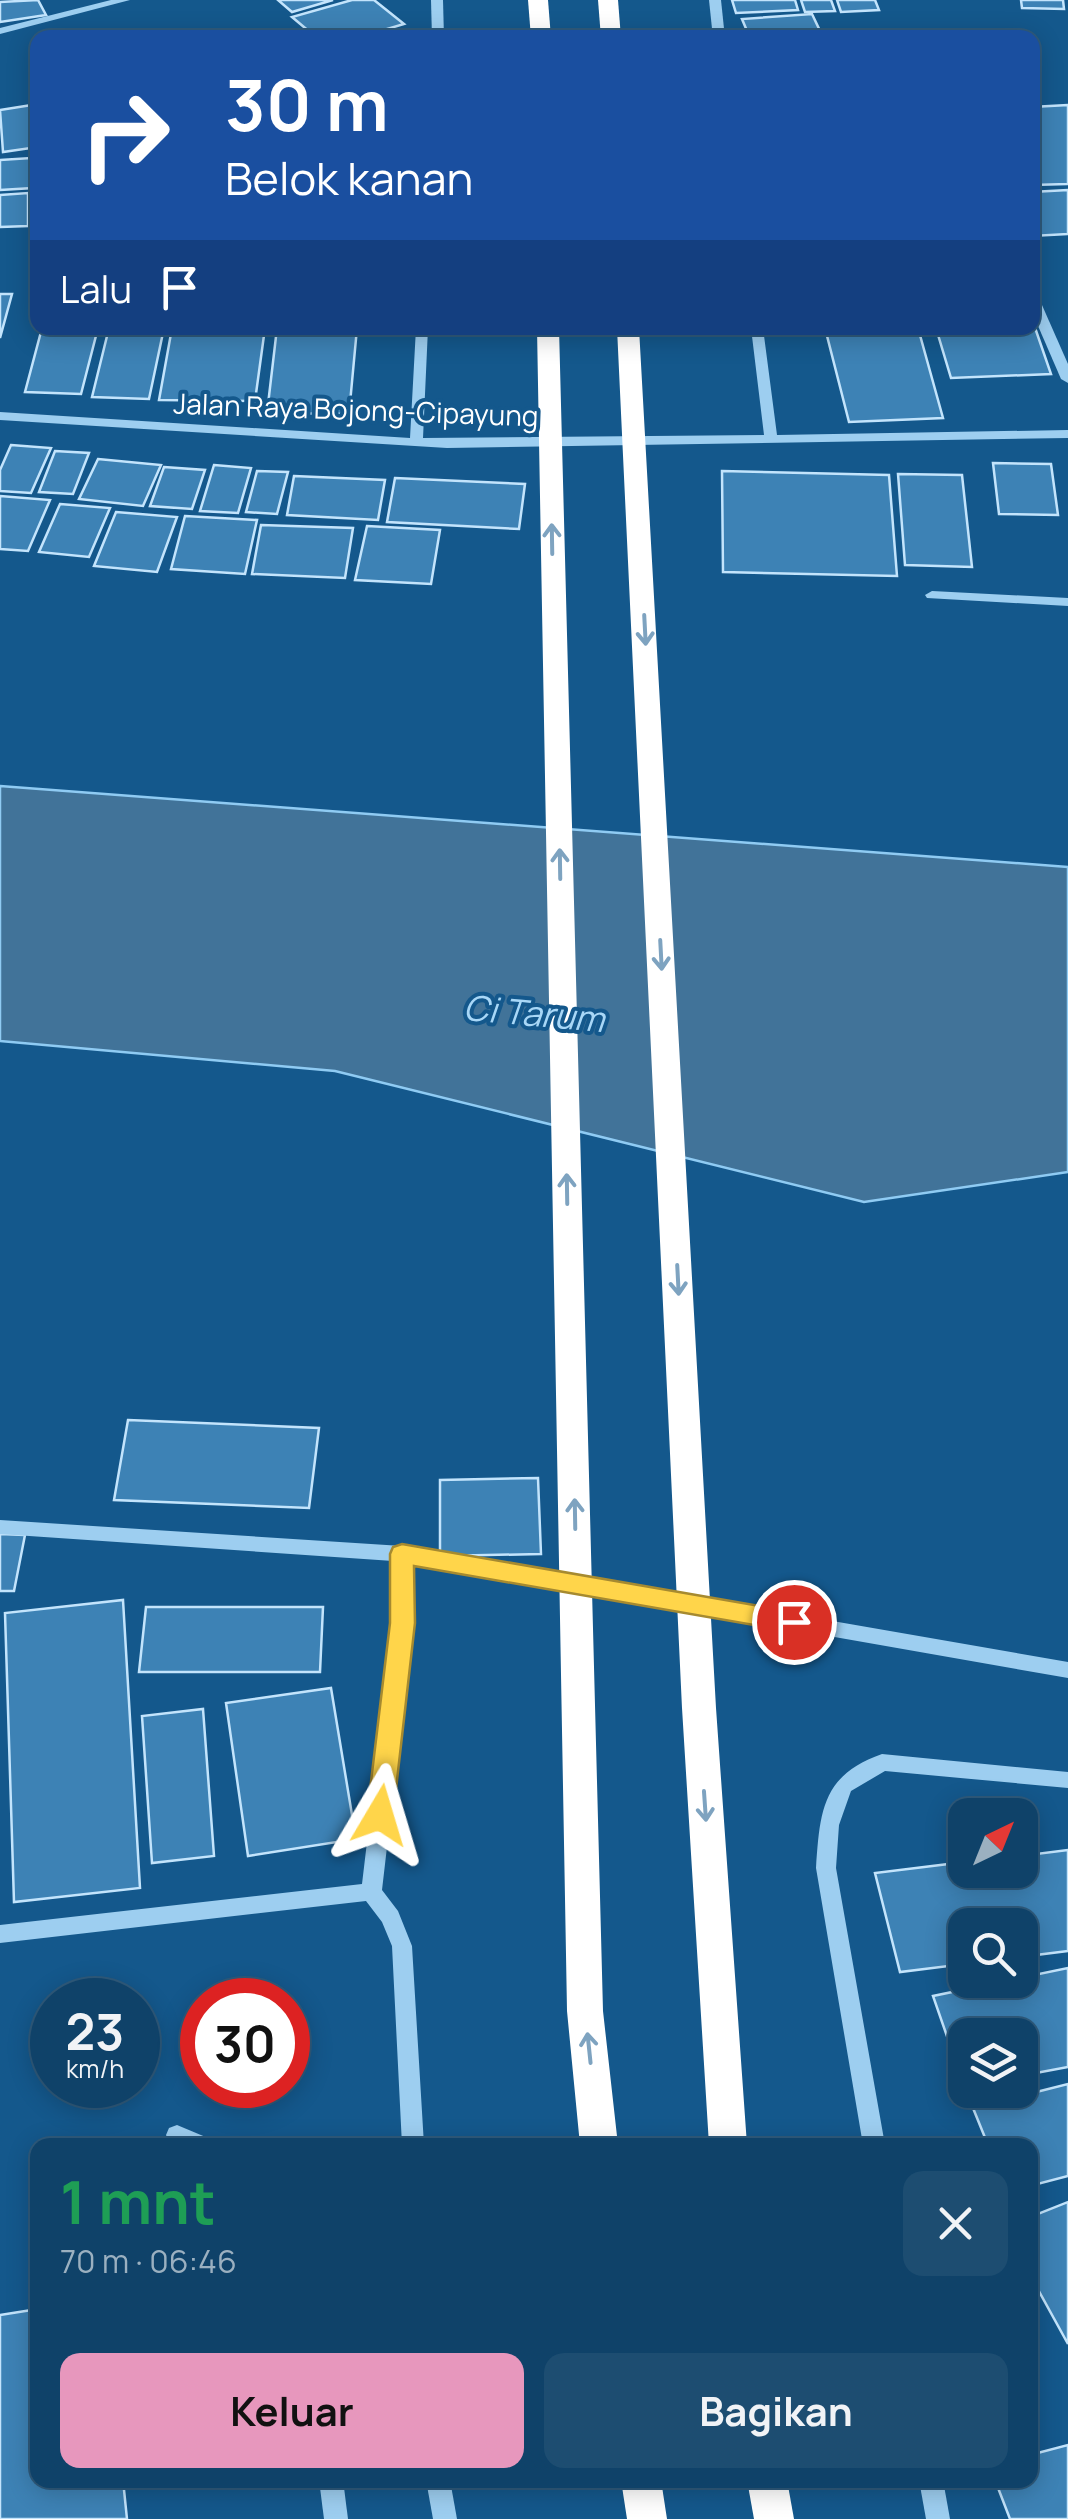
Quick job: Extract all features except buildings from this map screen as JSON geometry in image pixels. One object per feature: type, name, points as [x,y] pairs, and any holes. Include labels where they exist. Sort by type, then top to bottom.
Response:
[{"type":"highway","points":[[538,0],[540,30]]},
{"type":"highway","points":[[608,0],[611,30]]},
{"type":"highway","points":[[548,335],[585,2011],[597,2138]]},
{"type":"highway","points":[[629,335],[699,1708],[728,2138]]},
{"type":"highway","points":[[642,2488],[646,2519]]},
{"type":"highway","points":[[768,2488],[774,2519]]},
{"type":"street","points":[[0,31],[124,0]]},
{"type":"street","points":[[438,0],[438,30]]},
{"type":"street","points":[[714,0],[718,30]]},
{"type":"street","points":[[1040,314],[1068,378]]},
{"type":"street","points":[[416,442],[422,335]]},
{"type":"street","points":[[758,335],[771,438]]},
{"type":"street","name":"Jalan Raya Bojong-Cipayung","points":[[0,416],[416,442],[1068,434]]},
{"type":"street","points":[[932,595],[1068,602]]},
{"type":"street","points":[[0,1527],[402,1554],[1068,1670]]},
{"type":"street","points":[[402,1554],[402,1623],[370,1892],[391,1917],[402,1946],[413,2138]]},
{"type":"street","points":[[873,2138],[826,1868],[829,1824],[843,1786],[882,1762],[1068,1780]]},
{"type":"street","points":[[0,1934],[370,1892]]},
{"type":"street","points":[[177,2135],[184,2138]]},
{"type":"street","points":[[332,2488],[336,2519]]},
{"type":"street","points":[[439,2488],[444,2519]]},
{"type":"street","points":[[932,2488],[938,2519]]},
{"type":"water","name":"Ci Tarum","points":[[0,786],[1068,867],[1068,1172],[864,1202],[335,1071],[0,1041]]},
{"type":"route","points":[[380,1815],[402,1623],[402,1554],[794,1622]]}]
